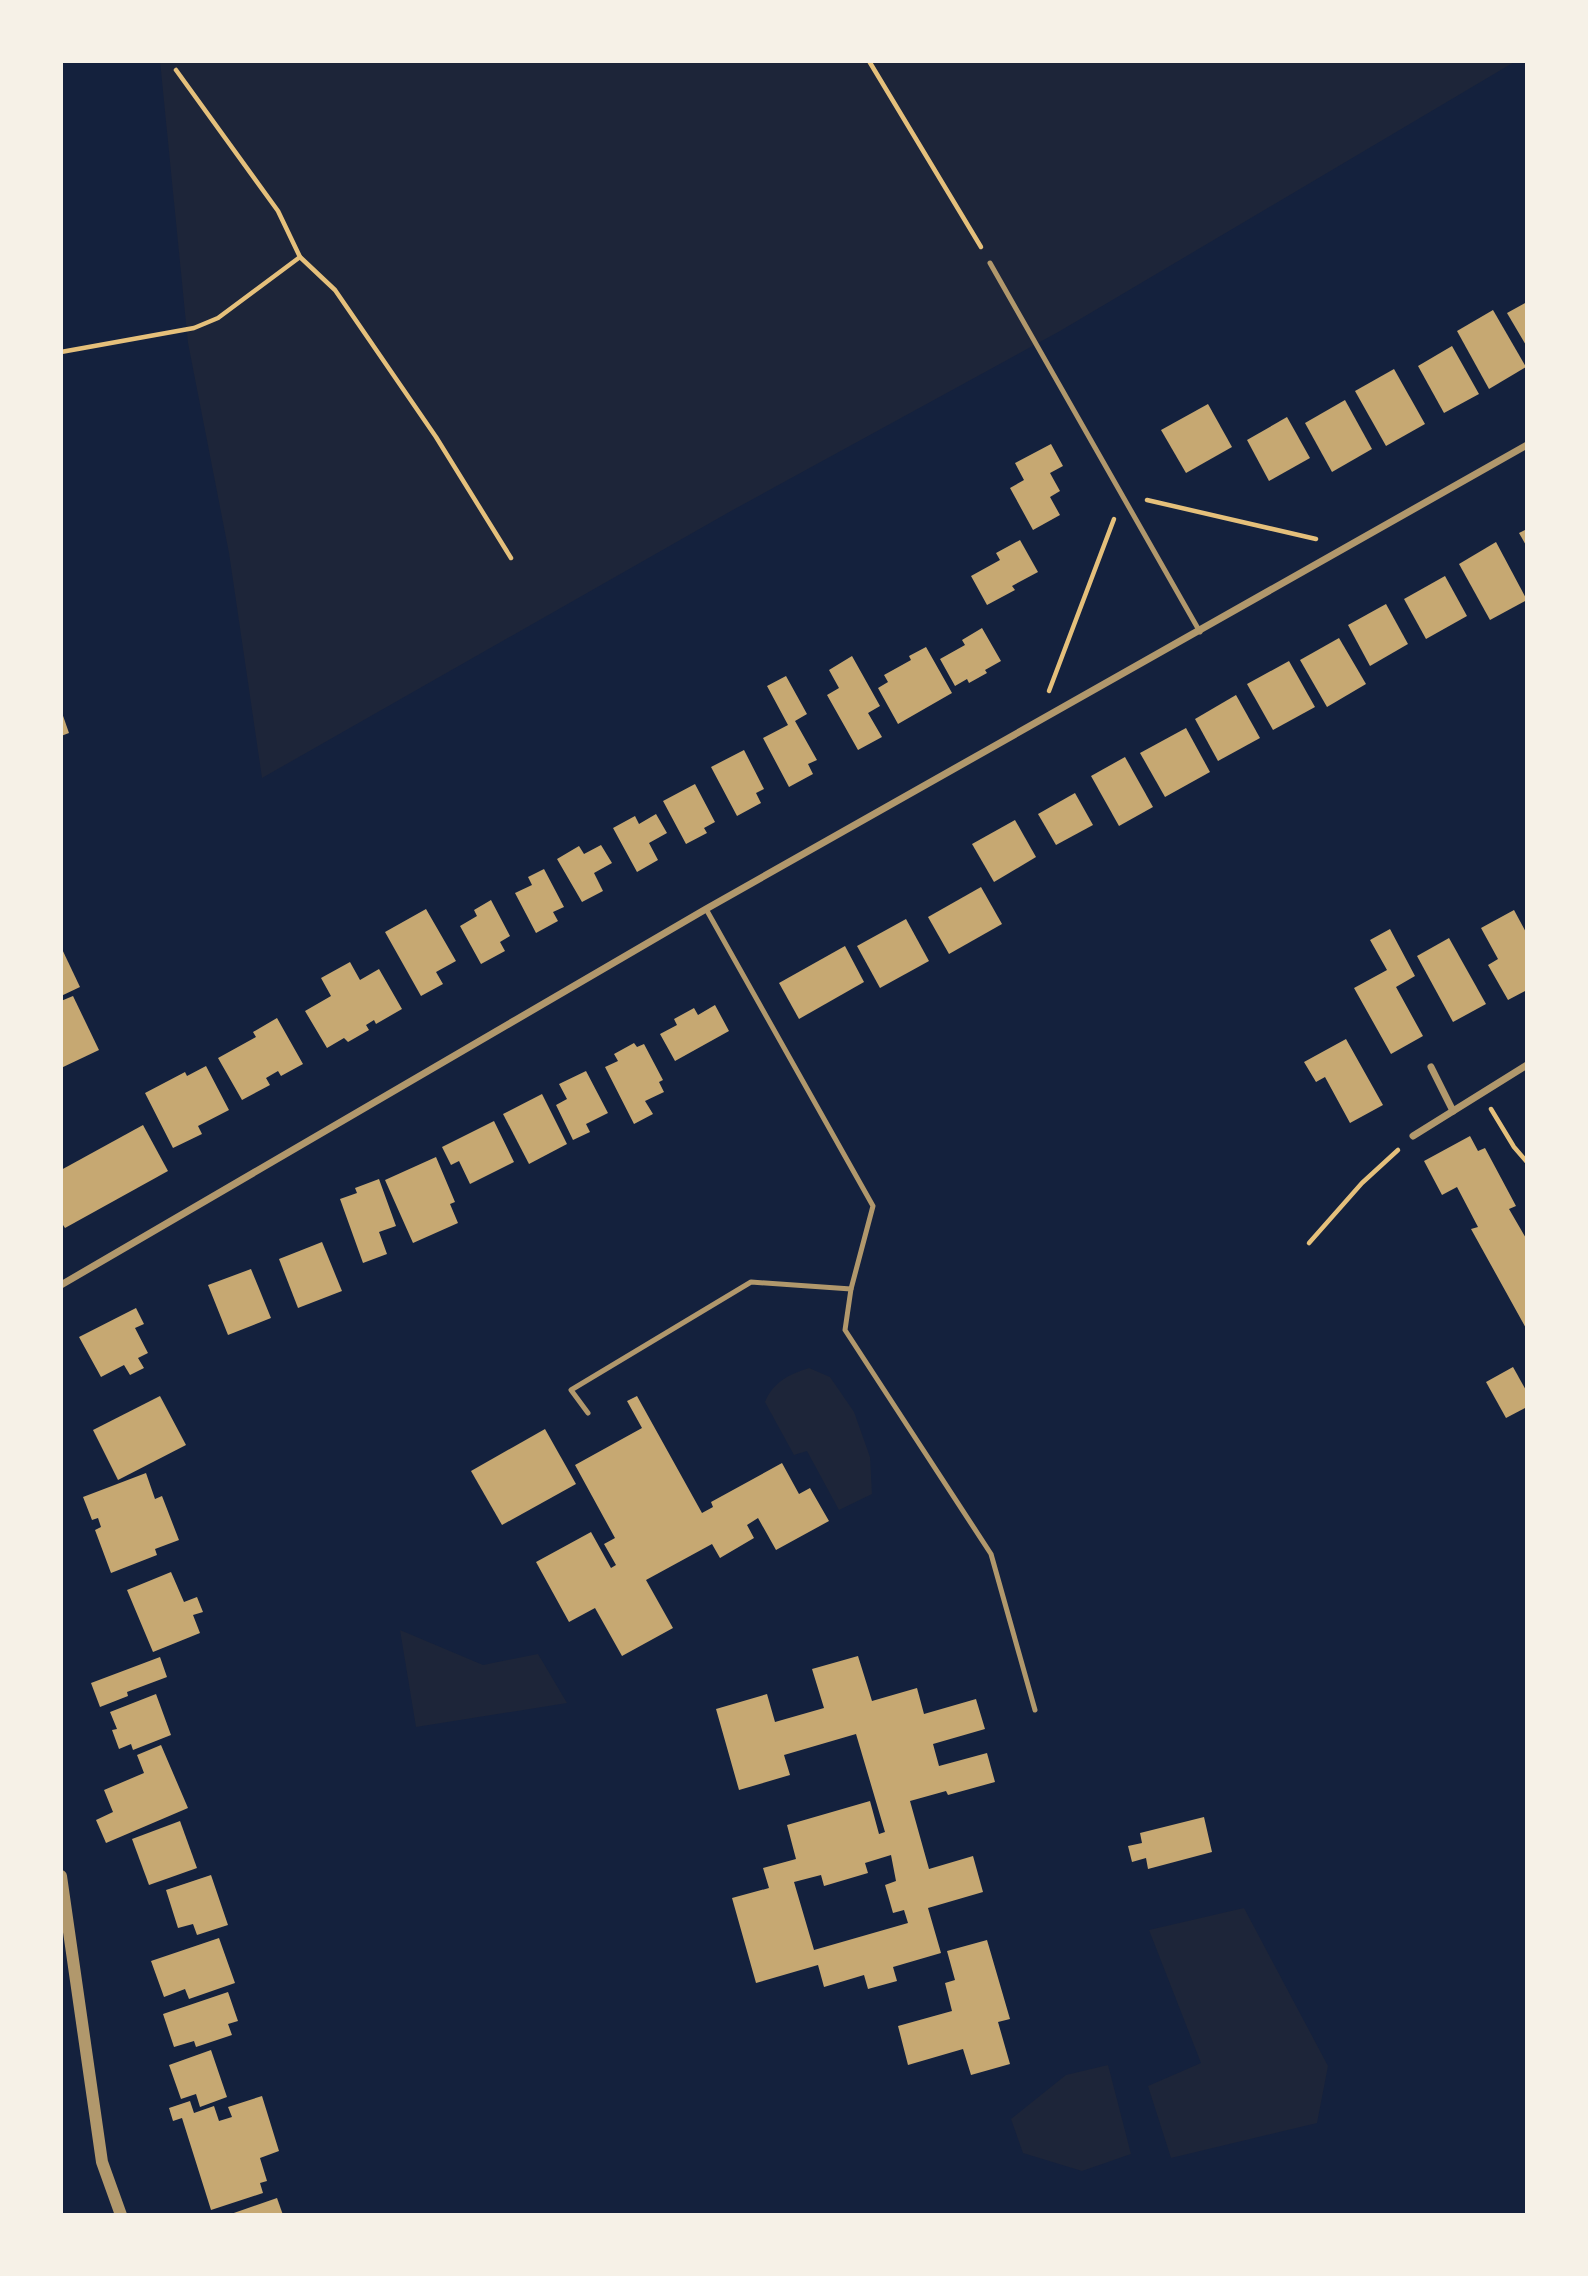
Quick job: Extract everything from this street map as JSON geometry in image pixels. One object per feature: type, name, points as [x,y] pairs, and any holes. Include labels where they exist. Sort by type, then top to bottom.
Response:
[{"type":"street","points":[[61,1284],[706,909],[1527,445]]},
{"type":"street","points":[[1413,1136],[1527,1065]]},
{"type":"street","points":[[1431,1067],[1453,1111]]},
{"type":"street","points":[[61,1876],[102,2162],[121,2215]]},
{"type":"lane","points":[[990,263],[1200,632]]},
{"type":"lane","points":[[706,909],[873,1206],[851,1289],[845,1330],[991,1554],[1035,1710]]},
{"type":"lane","points":[[588,1413],[570,1390],[751,1282],[851,1289]]},
{"type":"path","points":[[869,61],[990,263]]},
{"type":"path","points":[[176,69],[278,211],[300,257],[335,290],[436,437],[511,558]]},
{"type":"path","points":[[61,352],[194,328],[218,318],[300,257]]},
{"type":"path","points":[[1482,1093],[1514,1147],[1527,1162]]},
{"type":"path","points":[[1309,1243],[1362,1183],[1413,1136]]},
{"type":"shaded area","points":[[160,61],[1516,61],[1060,331],[731,511],[262,778],[229,553],[188,343]]},
{"type":"shaded area","points":[[809,1368],[830,1377],[854,1412],[870,1457],[872,1494],[839,1510],[807,1451],[794,1455],[765,1402],[768,1395],[783,1380]]},
{"type":"shaded area","points":[[400,1630],[483,1665],[538,1654],[567,1703],[416,1727]]},
{"type":"shaded area","points":[[1244,1908],[1328,2066],[1317,2123],[1171,2158],[1148,2086],[1201,2063],[1149,1930]]},
{"type":"shaded area","points":[[1108,2065],[1131,2154],[1082,2171],[1023,2153],[1011,2119],[1066,2075]]},
{"type":"building","points":[[1527,302],[1527,347],[1507,313]]},
{"type":"building","points":[[1493,310],[1526,367],[1489,389],[1457,331]]},
{"type":"building","points":[[1452,346],[1479,394],[1444,413],[1418,366]]},
{"type":"building","points":[[1394,369],[1425,424],[1386,446],[1355,391]]},
{"type":"building","points":[[1345,400],[1372,449],[1332,472],[1305,423]]},
{"type":"building","points":[[1208,404],[1232,447],[1186,473],[1161,430]]},
{"type":"building","points":[[1287,417],[1310,458],[1269,481],[1247,440]]},
{"type":"building","points":[[1051,444],[1063,466],[1050,473],[1060,491],[1050,497],[1060,515],[1033,530],[1010,488],[1024,480],[1015,463]]},
{"type":"building","points":[[1527,529],[1527,547],[1519,533]]},
{"type":"building","points":[[1020,540],[1038,572],[1012,586],[1015,590],[987,605],[971,576],[1000,560],[996,553]]},
{"type":"building","points":[[1496,542],[1527,600],[1490,620],[1459,564]]},
{"type":"building","points":[[1445,576],[1467,616],[1426,639],[1404,599]]},
{"type":"building","points":[[1386,604],[1408,644],[1370,666],[1348,625]]},
{"type":"building","points":[[982,628],[1001,661],[969,683],[967,679],[955,686],[940,659],[965,645],[962,640]]},
{"type":"building","points":[[1339,638],[1366,684],[1327,707],[1300,660]]},
{"type":"building","points":[[926,647],[952,693],[898,724],[878,688],[888,682],[884,675],[911,660],[909,656]]},
{"type":"building","points":[[852,656],[880,706],[868,713],[882,737],[858,750],[827,695],[839,688],[829,670]]},
{"type":"building","points":[[1289,661],[1315,707],[1273,730],[1247,684]]},
{"type":"building","points":[[786,676],[807,714],[795,721],[817,760],[808,764],[813,774],[789,787],[763,738],[788,725],[767,686]]},
{"type":"building","points":[[1236,695],[1260,738],[1218,761],[1195,719]]},
{"type":"building","points":[[61,710],[69,733],[61,736]]},
{"type":"building","points":[[1186,728],[1210,772],[1165,797],[1140,753]]},
{"type":"building","points":[[744,750],[764,789],[756,793],[761,803],[737,816],[711,767]]},
{"type":"building","points":[[1125,757],[1153,807],[1119,826],[1091,776]]},
{"type":"building","points":[[695,784],[715,822],[704,828],[707,833],[686,844],[663,801]]},
{"type":"building","points":[[1075,793],[1093,825],[1056,845],[1038,814]]},
{"type":"building","points":[[656,814],[667,833],[649,843],[658,860],[637,872],[613,828],[635,816],[639,824]]},
{"type":"building","points":[[1015,820],[1036,857],[994,882],[972,844]]},
{"type":"building","points":[[601,845],[612,863],[594,873],[603,891],[582,902],[557,859],[579,846],[584,854]]},
{"type":"building","points":[[544,869],[564,907],[553,912],[558,921],[536,933],[515,893],[532,885],[528,877]]},
{"type":"building","points":[[981,887],[1002,924],[949,954],[928,917]]},
{"type":"building","points":[[491,900],[510,936],[500,942],[505,951],[481,964],[460,926],[477,916],[474,910]]},
{"type":"building","points":[[426,909],[456,961],[436,972],[443,984],[421,996],[385,932]]},
{"type":"building","points":[[1514,910],[1527,934],[1527,990],[1508,1000],[1488,965],[1498,959],[1481,928]]},
{"type":"building","points":[[906,919],[929,961],[880,988],[857,946]]},
{"type":"building","points":[[1390,929],[1415,976],[1396,987],[1423,1036],[1391,1054],[1354,988],[1387,970],[1370,940]]},
{"type":"building","points":[[1449,938],[1486,1004],[1453,1022],[1417,956]]},
{"type":"building","points":[[845,946],[864,982],[799,1019],[779,983]]},
{"type":"building","points":[[61,947],[80,987],[61,996]]},
{"type":"building","points":[[350,962],[360,980],[379,969],[402,1009],[376,1024],[374,1020],[366,1025],[369,1030],[348,1042],[344,1038],[327,1048],[305,1011],[331,996],[321,978]]},
{"type":"building","points":[[73,996],[99,1050],[61,1068],[61,1001]]},
{"type":"building","points":[[715,1005],[729,1031],[675,1061],[660,1034],[677,1025],[674,1019],[694,1008],[698,1015]]},
{"type":"building","points":[[277,1018],[303,1064],[281,1076],[278,1071],[266,1078],[270,1085],[242,1100],[218,1058],[256,1037],[253,1032]]},
{"type":"building","points":[[1346,1039],[1383,1105],[1350,1123],[1325,1077],[1316,1082],[1304,1062]]},
{"type":"building","points":[[634,1043],[637,1047],[644,1044],[663,1080],[659,1082],[664,1092],[645,1101],[653,1114],[634,1124],[605,1067],[618,1061],[614,1054]]},
{"type":"building","points":[[206,1066],[229,1110],[198,1126],[202,1134],[173,1148],[145,1093],[185,1072],[187,1076]]},
{"type":"building","points":[[586,1071],[608,1113],[586,1124],[590,1132],[573,1140],[556,1105],[567,1099],[559,1084]]},
{"type":"building","points":[[542,1094],[567,1144],[529,1164],[503,1114]]},
{"type":"building","points":[[494,1121],[514,1162],[470,1184],[459,1161],[451,1165],[442,1147]]},
{"type":"building","points":[[143,1125],[168,1171],[65,1228],[61,1222],[61,1170]]},
{"type":"building","points":[[1470,1136],[1478,1151],[1485,1148],[1516,1206],[1509,1209],[1527,1240],[1527,1330],[1471,1229],[1478,1227],[1457,1187],[1442,1195],[1424,1161]]},
{"type":"building","points":[[436,1157],[455,1202],[450,1204],[458,1223],[413,1243],[385,1180]]},
{"type":"building","points":[[379,1179],[396,1226],[379,1232],[387,1254],[363,1263],[340,1199],[357,1193],[355,1188]]},
{"type":"building","points":[[322,1242],[342,1291],[298,1308],[279,1259]]},
{"type":"building","points":[[251,1269],[271,1318],[228,1335],[208,1285]]},
{"type":"building","points":[[136,1308],[144,1324],[135,1328],[148,1353],[138,1358],[144,1368],[130,1375],[124,1365],[101,1377],[79,1337]]},
{"type":"building","points":[[1513,1367],[1527,1392],[1527,1407],[1506,1418],[1486,1382]]},
{"type":"building","points":[[160,1396],[186,1445],[118,1480],[93,1430]]},
{"type":"building","points":[[637,1396],[702,1513],[713,1507],[711,1502],[782,1463],[799,1494],[810,1488],[829,1521],[776,1550],[758,1518],[747,1525],[754,1538],[720,1558],[712,1544],[646,1580],[673,1628],[622,1656],[595,1608],[569,1622],[536,1562],[591,1532],[611,1568],[616,1565],[604,1544],[615,1538],[575,1465],[642,1428],[627,1401]]},
{"type":"building","points":[[545,1429],[576,1484],[502,1525],[471,1471]]},
{"type":"building","points":[[146,1473],[155,1499],[162,1496],[179,1540],[155,1549],[157,1555],[111,1573],[95,1530],[101,1527],[98,1518],[92,1520],[83,1497]]},
{"type":"building","points":[[171,1572],[184,1602],[197,1597],[203,1612],[193,1615],[200,1633],[153,1652],[127,1590]]},
{"type":"building","points":[[858,1656],[872,1701],[917,1688],[924,1714],[976,1699],[985,1729],[933,1744],[939,1766],[987,1753],[995,1782],[948,1795],[946,1791],[910,1801],[929,1869],[973,1856],[983,1892],[928,1908],[941,1953],[893,1967],[897,1981],[868,1989],[864,1975],[824,1987],[818,1965],[756,1983],[732,1898],[769,1888],[763,1868],[796,1859],[787,1825],[870,1801],[879,1834],[885,1832],[856,1734],[784,1755],[790,1775],[739,1790],[716,1709],[767,1694],[775,1722],[824,1708],[812,1669]],"holes":[[[891,1855],[896,1881],[885,1885],[893,1913],[904,1910],[908,1923],[814,1950],[794,1882],[821,1875],[824,1886],[868,1873],[865,1863]]]},
{"type":"building","points":[[160,1657],[167,1677],[127,1692],[128,1696],[100,1707],[91,1683]]},
{"type":"building","points":[[156,1694],[171,1735],[133,1750],[131,1744],[119,1749],[112,1730],[117,1729],[110,1712]]},
{"type":"building","points":[[161,1745],[188,1808],[106,1843],[96,1820],[113,1812],[104,1790],[144,1773],[137,1755]]},
{"type":"building","points":[[1204,1817],[1212,1852],[1148,1869],[1146,1858],[1132,1862],[1128,1846],[1142,1843],[1140,1833]]},
{"type":"building","points":[[180,1821],[197,1868],[149,1885],[132,1839]]},
{"type":"building","points":[[211,1875],[228,1925],[197,1935],[193,1924],[178,1928],[166,1890]]},
{"type":"building","points":[[219,1938],[235,1983],[189,1999],[185,1989],[164,1997],[151,1961]]},
{"type":"building","points":[[987,1940],[1010,2019],[998,2022],[1010,2064],[971,2075],[963,2049],[908,2065],[898,2026],[952,2011],[945,1983],[955,1980],[947,1951]]},
{"type":"building","points":[[228,1992],[238,2021],[228,2024],[232,2035],[196,2047],[194,2041],[174,2047],[163,2014]]},
{"type":"building","points":[[211,2050],[227,2097],[200,2107],[196,2094],[181,2099],[169,2065]]},
{"type":"building","points":[[262,2096],[279,2151],[260,2158],[267,2181],[260,2183],[263,2193],[211,2210],[182,2118],[173,2121],[169,2108],[190,2101],[194,2113],[214,2106],[219,2121],[232,2117],[228,2107]]},
{"type":"building","points":[[277,2198],[283,2215],[231,2215],[231,2214]]}]
